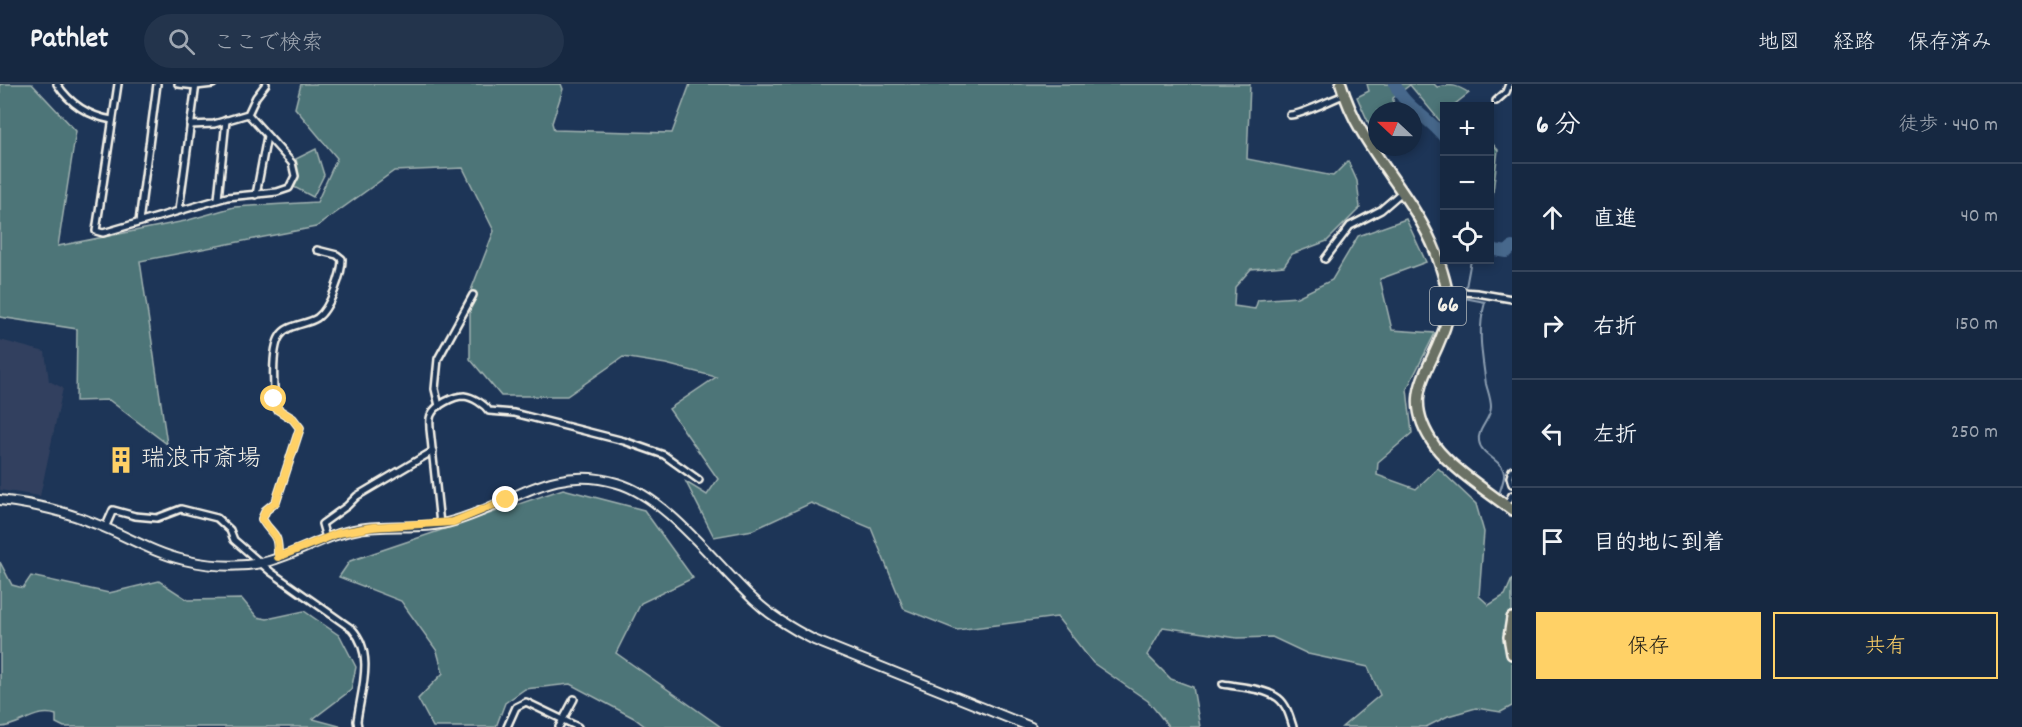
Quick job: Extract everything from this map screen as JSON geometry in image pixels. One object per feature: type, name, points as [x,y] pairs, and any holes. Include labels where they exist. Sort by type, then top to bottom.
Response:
[{"type":"main road","name":"66","points":[[1341,84],[1360,132],[1403,191],[1436,253],[1447,291],[1447,318],[1422,377],[1419,391],[1421,419],[1427,433],[1441,453],[1509,508]]},
{"type":"main road","points":[[1512,618],[1509,637],[1512,654]]},
{"type":"street","points":[[57,84],[80,108],[96,116],[112,120]]},
{"type":"street","points":[[118,84],[96,231],[103,233],[218,199],[286,190],[292,186],[295,176],[292,163],[248,114]]},
{"type":"street","points":[[139,222],[158,84]]},
{"type":"street","points":[[178,84],[213,84]]},
{"type":"street","points":[[190,125],[214,124],[248,114],[256,97],[266,84]]},
{"type":"street","points":[[1496,101],[1506,92],[1509,84]]},
{"type":"street","points":[[179,210],[196,85]]},
{"type":"street","points":[[1290,116],[1344,95]]},
{"type":"street","points":[[218,199],[226,120]]},
{"type":"street","points":[[256,195],[267,136]]},
{"type":"street","points":[[1325,259],[1350,226],[1381,210],[1403,191]]},
{"type":"street","points":[[278,557],[278,541],[262,519],[266,510],[276,502],[300,428],[293,419],[277,409],[274,399],[275,350],[280,335],[289,328],[318,317],[333,292],[342,270],[342,259],[317,250]]},
{"type":"street","points":[[1447,291],[1512,298]]},
{"type":"street","points":[[439,406],[435,389],[438,359],[473,296]]},
{"type":"street","points":[[440,524],[430,417],[439,406],[464,396],[484,405],[489,411],[514,413],[624,441],[664,455],[699,480]]},
{"type":"street","points":[[326,538],[322,524],[357,496],[433,452]]},
{"type":"street","points":[[1512,470],[1510,477],[1512,484]]},
{"type":"street","points":[[0,500],[33,503],[60,510],[161,553],[185,561],[213,566],[261,563],[339,533],[373,527],[453,522],[549,482],[584,478],[618,483],[642,494],[666,512],[754,601],[786,625],[814,640],[1031,727]]},
{"type":"street","points":[[1509,508],[1512,495]]},
{"type":"street","points":[[105,528],[113,510],[135,516],[158,518],[181,509],[217,518],[230,530],[234,540],[261,563],[352,629],[360,638],[365,652],[365,668],[358,727]]},
{"type":"street","points":[[1223,684],[1278,698],[1287,710],[1293,727]]},
{"type":"street","points":[[559,727],[574,699]]},
{"type":"street","points":[[507,727],[516,707],[526,702],[578,727]]},
{"type":"shaded area","points":[[0,340],[45,352],[49,381],[63,388],[40,496],[0,490]]},
{"type":"green space","points":[[0,84],[32,84],[76,131],[58,246],[185,221],[234,207],[317,202],[337,158],[295,108],[301,84],[561,84],[563,89],[552,123],[554,130],[672,133],[690,84],[1250,84],[1247,159],[1333,176],[1348,161],[1357,181],[1360,208],[1327,241],[1292,254],[1284,266],[1251,269],[1235,287],[1234,306],[1255,309],[1258,300],[1297,297],[1332,280],[1358,236],[1406,219],[1426,262],[1380,279],[1392,330],[1435,333],[1407,389],[1412,433],[1378,462],[1377,475],[1416,489],[1438,468],[1476,504],[1484,532],[1479,596],[1489,605],[1505,595],[1512,579],[1512,706],[1501,712],[1476,708],[1448,716],[1426,727],[1342,727],[1380,695],[1368,667],[1308,654],[1272,637],[1237,638],[1163,627],[1147,655],[1171,679],[1193,687],[1200,727],[1169,727],[1148,701],[1093,663],[1057,617],[957,630],[904,609],[871,528],[811,503],[753,530],[714,537],[686,482],[707,495],[718,479],[669,409],[716,377],[666,364],[623,357],[567,396],[501,396],[470,359],[470,293],[494,231],[463,168],[394,171],[316,227],[140,261],[167,444],[109,400],[76,401],[77,329],[0,317]]},
{"type":"green space","points":[[1367,84],[1434,84],[1437,87],[1454,86],[1469,93],[1458,102],[1440,102],[1440,121],[1410,85],[1393,98],[1393,102],[1368,102],[1368,121],[1357,97],[1369,91]]},
{"type":"green space","points":[[1494,146],[1498,150],[1494,184]]},
{"type":"green space","points":[[316,149],[324,175],[313,197],[292,186],[297,173],[296,159]]},
{"type":"green space","points":[[563,489],[644,510],[693,578],[641,603],[616,653],[721,727],[646,727],[634,718],[570,684],[525,689],[505,703],[496,727],[433,727],[418,699],[443,673],[437,651],[401,601],[339,577],[350,561]]},
{"type":"green space","points":[[0,562],[12,585],[23,588],[31,576],[109,593],[159,581],[188,600],[242,599],[257,617],[267,619],[304,611],[340,636],[356,667],[351,690],[313,719],[343,727],[64,727],[56,723],[56,715],[41,714],[0,727]]},
{"type":"waterway","points":[[1395,84],[1404,99],[1440,132]]},
{"type":"waterway","points":[[1494,249],[1507,252],[1512,247]]},
{"type":"waterway","points":[[1470,264],[1464,298],[1485,302],[1481,323],[1481,343],[1491,407],[1480,432],[1479,441],[1484,451],[1504,471],[1499,495]]},
{"type":"place","name":"瑞浪市斎場","points":[[121,460]]},
{"type":"route","points":[[274,399],[277,409],[293,419],[300,428],[276,502],[266,510],[262,519],[278,541],[278,557],[339,533],[373,527],[453,522],[506,500]]}]
